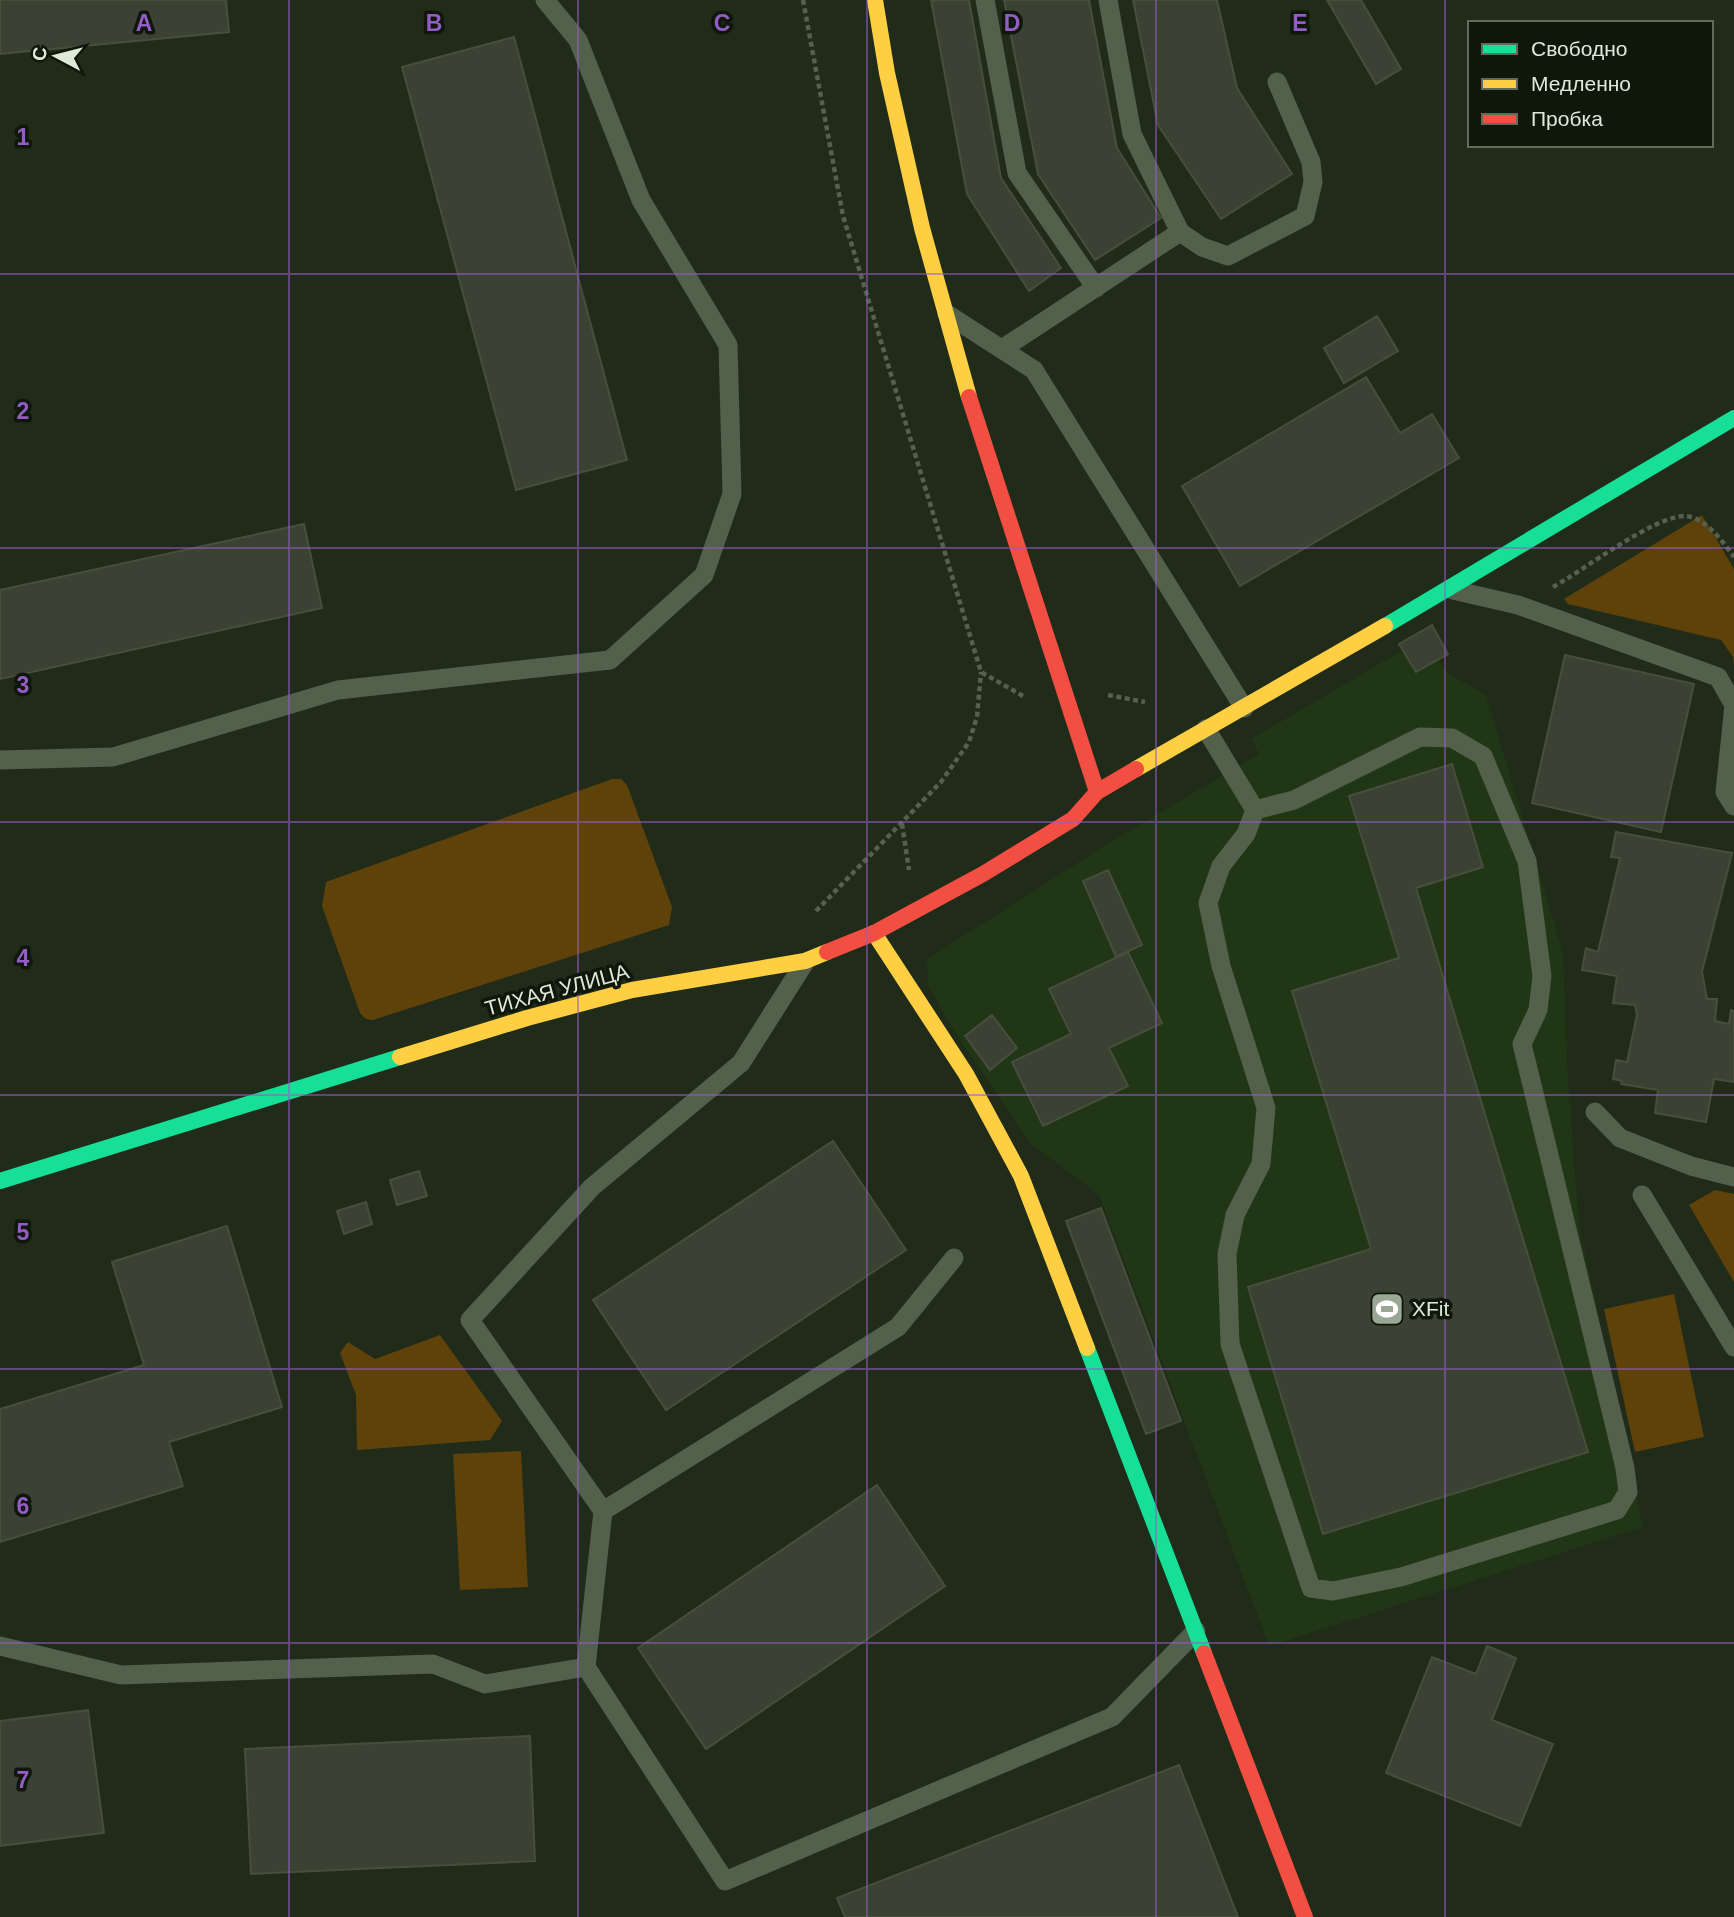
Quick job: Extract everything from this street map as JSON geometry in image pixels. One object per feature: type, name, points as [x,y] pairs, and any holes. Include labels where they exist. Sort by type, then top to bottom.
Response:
[{"type":"street","points":[[875,0],[880,42],[914,198],[953,349],[1097,792]]},
{"type":"street","name":"ТИХАЯ УЛИЦА","points":[[0,1181],[527,1018],[632,990],[805,961],[874,933],[984,874],[1073,819],[1097,792],[1449,589],[1734,418]]},
{"type":"street","points":[[874,933],[966,1074],[1021,1176],[1305,1917]]},
{"type":"lane","points":[[0,760],[113,757],[338,690],[610,660],[704,575],[732,494],[728,345],[640,200],[578,40],[545,0]]},
{"type":"lane","points":[[985,0],[1017,173],[1096,288]]},
{"type":"lane","points":[[1108,0],[1132,134],[1180,232],[1202,247],[1228,257],[1305,216],[1313,182],[1311,163],[1277,82]]},
{"type":"lane","points":[[1002,349],[1180,232]]},
{"type":"lane","points":[[943,312],[1034,370],[1244,708]]},
{"type":"lane","points":[[1449,589],[1518,605],[1718,677],[1734,705],[1725,792],[1734,806]]},
{"type":"lane","points":[[1206,729],[1255,810]]},
{"type":"lane","points":[[1420,737],[1452,738],[1483,756],[1527,861],[1542,976],[1538,1010],[1522,1044],[1625,1468],[1628,1492],[1617,1510],[1401,1577],[1333,1591],[1311,1588],[1230,1344],[1227,1254],[1235,1215],[1261,1164],[1266,1108],[1221,966],[1208,903],[1221,866],[1246,834],[1255,810],[1294,800],[1420,737]]},
{"type":"lane","points":[[805,961],[741,1063],[592,1187],[470,1320],[603,1511],[586,1668],[725,1881],[1112,1717],[1196,1630]]},
{"type":"lane","points":[[1595,1111],[1620,1138],[1691,1167],[1734,1177]]},
{"type":"lane","points":[[1642,1195],[1734,1347]]},
{"type":"lane","points":[[603,1511],[898,1327],[954,1258]]},
{"type":"lane","points":[[0,1646],[121,1675],[433,1664],[485,1684],[586,1668]]},
{"type":"path","points":[[803,0],[843,216],[981,672],[977,717],[969,742],[941,782],[813,915]]},
{"type":"path","points":[[1518,605],[1652,526],[1671,518],[1689,516],[1713,530],[1734,557]]},
{"type":"path","points":[[981,672],[1027,698]]},
{"type":"path","points":[[1107,694],[1145,702]]},
{"type":"shaded area","points":[[1702,515],[1734,569],[1734,666],[1733,657],[1721,640],[1568,604],[1564,599]]},
{"type":"shaded area","points":[[1403,650],[1416,672],[1439,659],[1446,672],[1486,695],[1563,953],[1568,1079],[1579,1225],[1643,1527],[1269,1646],[1099,1195],[1030,1143],[952,1028],[928,985],[927,959],[1104,846],[1259,754],[1251,739]]},
{"type":"shaded area","points":[[612,779],[621,779],[627,785],[672,907],[669,925],[373,1020],[366,1019],[360,1013],[322,906],[326,882]]},
{"type":"shaded area","points":[[1715,1190],[1734,1194],[1734,1282],[1689,1205]]},
{"type":"shaded area","points":[[1674,1294],[1704,1437],[1635,1452],[1604,1309]]},
{"type":"shaded area","points":[[440,1335],[502,1421],[490,1440],[357,1450],[356,1395],[340,1353],[348,1342],[375,1359]]},
{"type":"shaded area","points":[[521,1451],[528,1587],[460,1590],[453,1454]]},
{"type":"building","points":[[0,0],[226,0],[229,32],[0,54]]},
{"type":"building","points":[[931,0],[969,0],[1001,178],[1061,268],[1029,291],[967,194]]},
{"type":"building","points":[[1004,0],[1089,0],[1117,148],[1161,218],[1095,260],[1038,174]]},
{"type":"building","points":[[1133,0],[1217,0],[1237,88],[1292,174],[1221,219],[1158,125]]},
{"type":"building","points":[[1327,0],[1361,0],[1401,69],[1376,84]]},
{"type":"building","points":[[514,37],[627,460],[516,490],[402,67]]},
{"type":"building","points":[[1377,316],[1398,351],[1344,383],[1324,348]]},
{"type":"building","points":[[1366,377],[1400,433],[1432,414],[1459,458],[1240,586],[1182,486]]},
{"type":"building","points":[[304,524],[322,608],[0,679],[0,590]]},
{"type":"building","points":[[1432,625],[1448,654],[1416,672],[1399,644]]},
{"type":"building","points":[[1565,655],[1694,684],[1661,832],[1532,803]]},
{"type":"building","points":[[1452,764],[1483,867],[1416,888],[1588,1452],[1323,1534],[1248,1287],[1371,1249],[1292,991],[1399,958],[1349,796]]},
{"type":"building","points":[[1616,832],[1732,853],[1702,972],[1707,999],[1717,999],[1715,1021],[1729,1024],[1731,1010],[1734,1011],[1734,1082],[1714,1079],[1706,1122],[1655,1113],[1658,1090],[1621,1084],[1622,1081],[1613,1079],[1616,1060],[1627,1062],[1637,1015],[1635,1005],[1613,1003],[1617,976],[1582,970],[1586,948],[1598,952],[1620,858],[1611,857]]},
{"type":"building","points":[[1108,870],[1142,945],[1116,957],[1083,881]]},
{"type":"building","points":[[1128,952],[1162,1023],[1109,1048],[1128,1086],[1043,1126],[1012,1062],[1071,1034],[1049,989]]},
{"type":"building","points":[[992,1015],[1017,1048],[990,1070],[965,1036]]},
{"type":"building","points":[[833,1141],[906,1250],[666,1410],[593,1300]]},
{"type":"building","points":[[419,1171],[427,1196],[397,1205],[390,1180]]},
{"type":"building","points":[[366,1202],[372,1224],[344,1234],[337,1211]]},
{"type":"building","points":[[1101,1208],[1181,1421],[1146,1434],[1066,1221]]},
{"type":"building","points":[[227,1226],[282,1407],[169,1442],[183,1486],[0,1542],[0,1409],[144,1365],[112,1262]]},
{"type":"building","points":[[877,1485],[945,1586],[706,1749],[638,1648]]},
{"type":"building","points":[[1487,1646],[1516,1658],[1492,1720],[1553,1744],[1520,1826],[1386,1773],[1432,1657],[1476,1674]]},
{"type":"building","points":[[88,1710],[104,1833],[0,1846],[0,1721]]},
{"type":"building","points":[[530,1736],[535,1861],[251,1874],[245,1749]]},
{"type":"building","points":[[1179,1765],[1238,1917],[845,1917],[837,1898]]},
{"type":"traffic: fast","points":[[1385,626],[1734,418]]},
{"type":"traffic: fast","points":[[0,1181],[400,1057]]},
{"type":"traffic: fast","points":[[1087,1348],[1204,1653]]},
{"type":"traffic: slow","points":[[875,0],[887,73],[922,228],[969,397]]},
{"type":"traffic: slow","points":[[1136,769],[1385,626]]},
{"type":"traffic: slow","points":[[874,933],[966,1074],[1021,1176],[1087,1348]]},
{"type":"traffic: slow","points":[[400,1057],[527,1018],[632,990],[805,961],[827,952]]},
{"type":"traffic: jam","points":[[969,397],[1097,792]]},
{"type":"traffic: jam","points":[[827,952],[874,933],[983,874],[1073,819],[1097,792],[1136,769]]},
{"type":"traffic: jam","points":[[1204,1653],[1305,1917]]},
{"type":"place","name":"XFit","points":[[1387,1309]]}]
